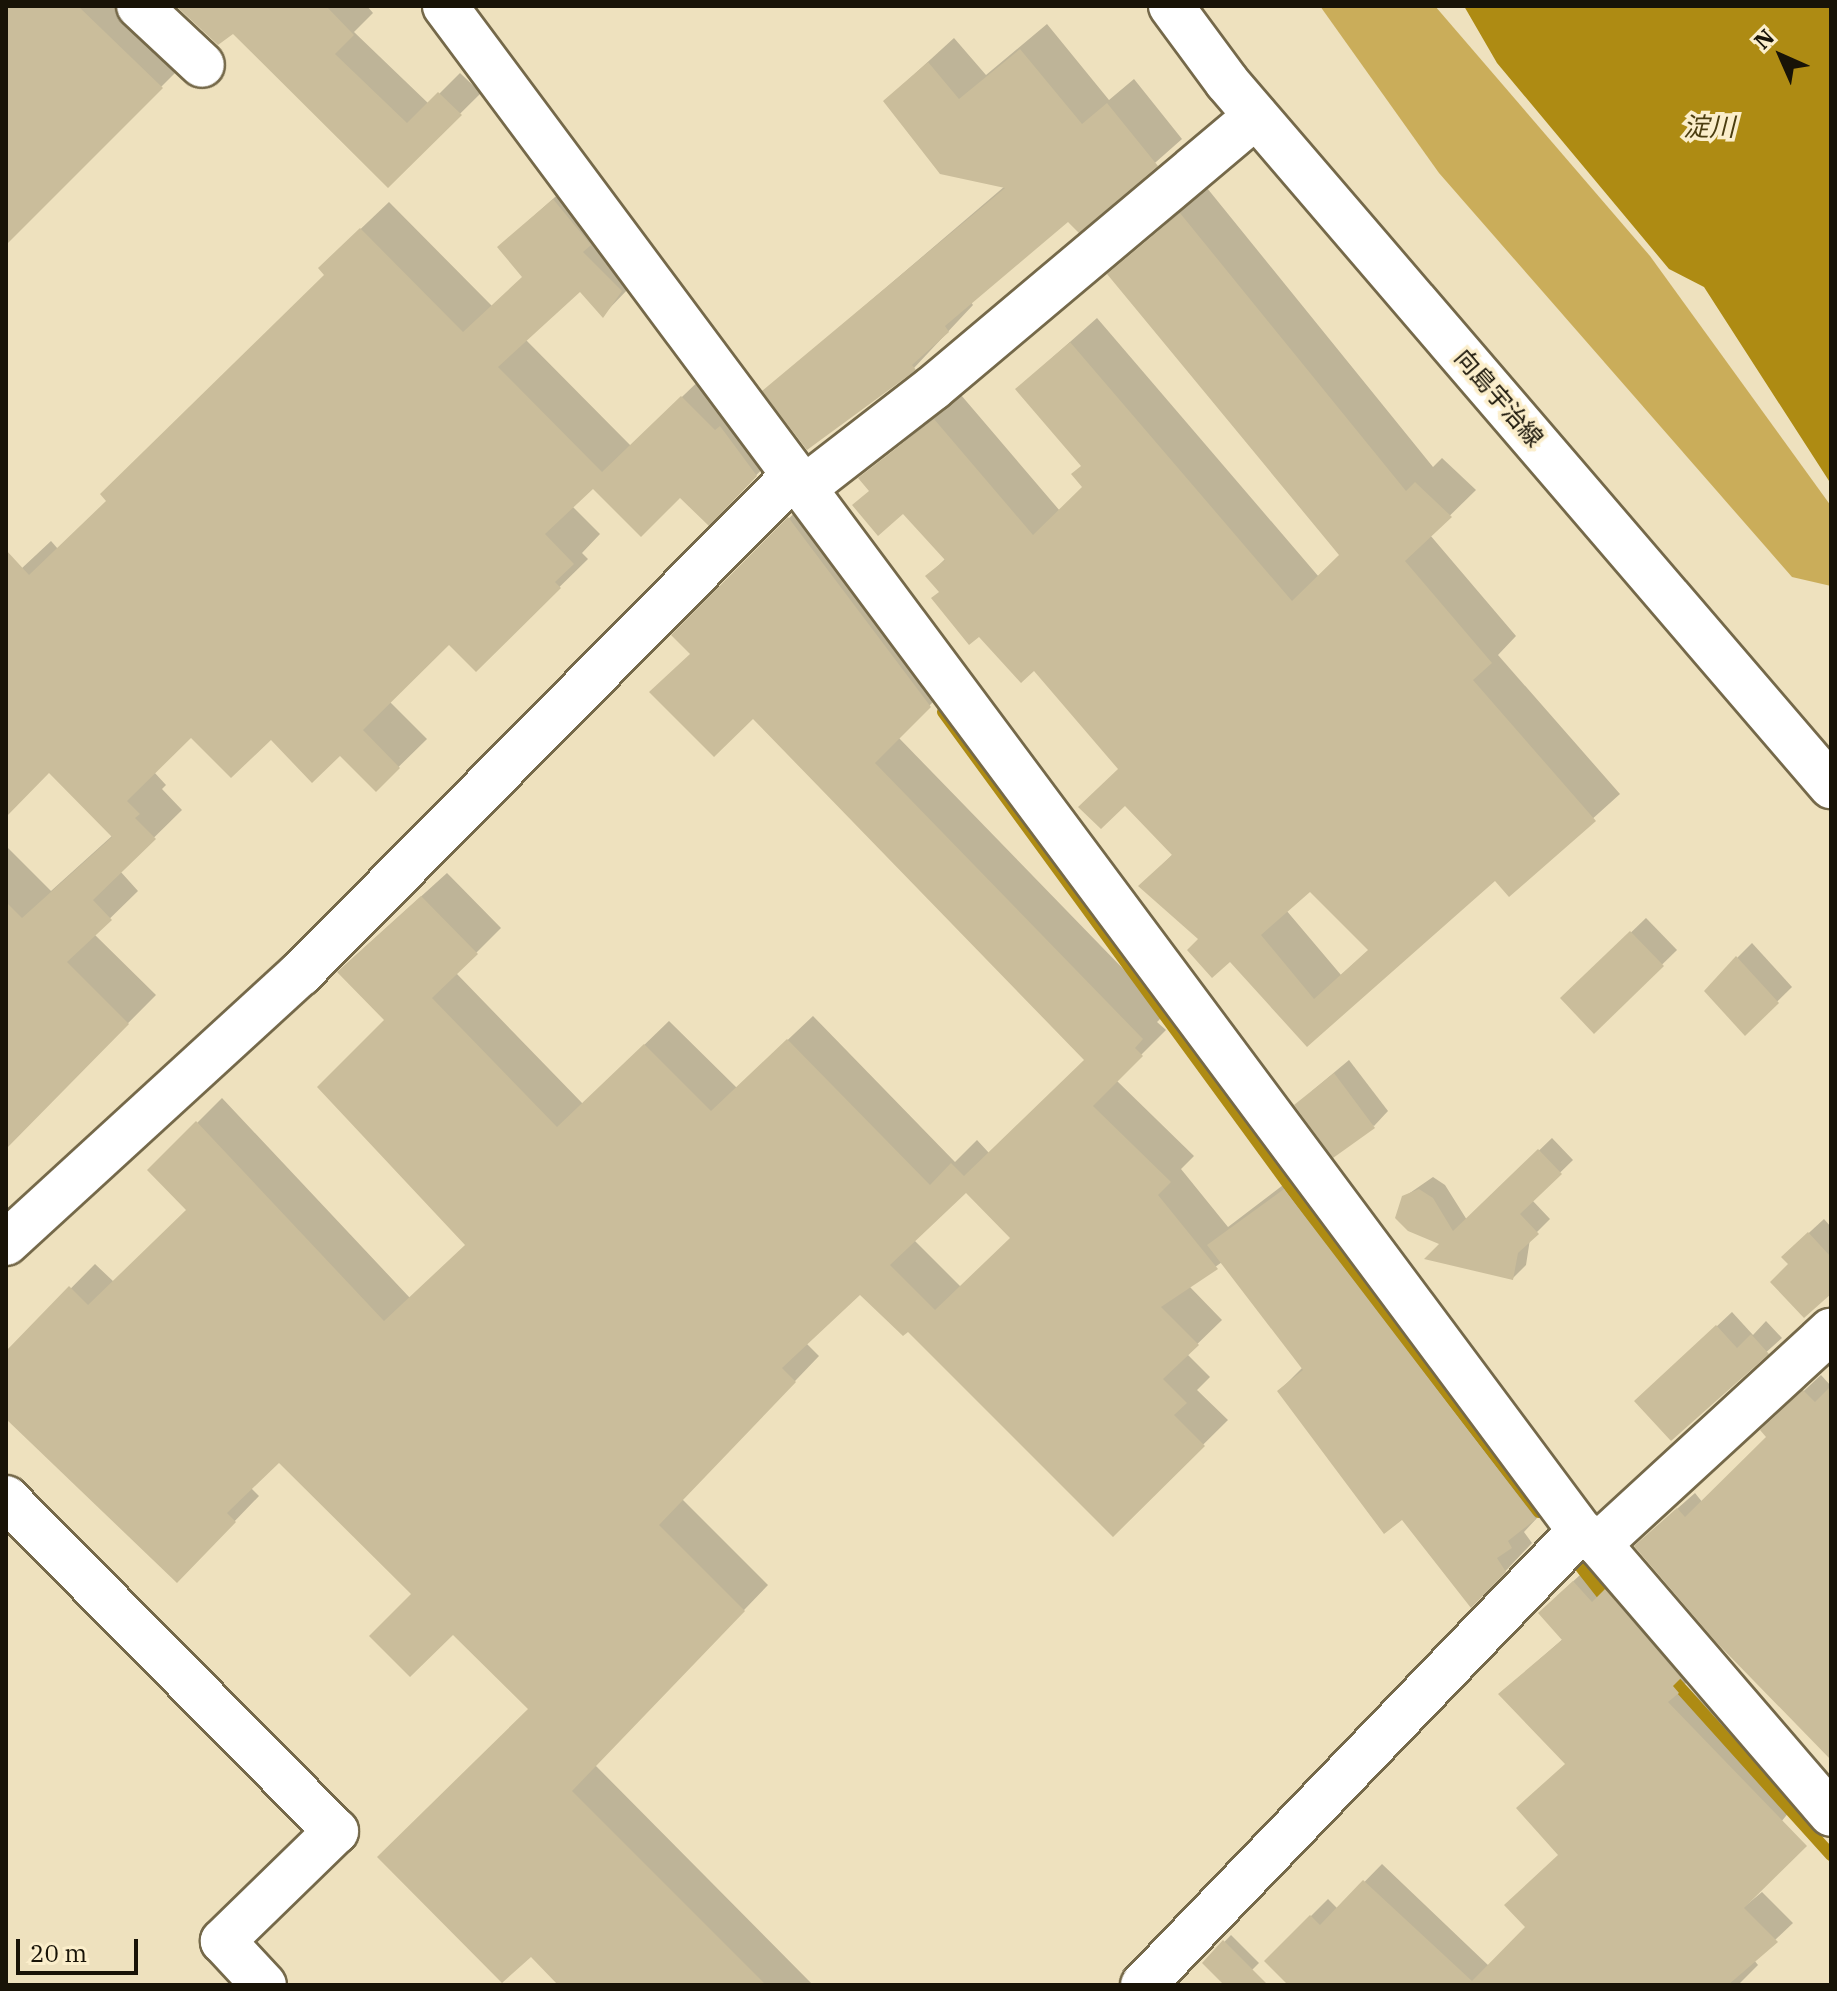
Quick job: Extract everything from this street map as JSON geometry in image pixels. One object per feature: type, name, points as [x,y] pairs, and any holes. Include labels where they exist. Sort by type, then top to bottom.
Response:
[{"type":"street","points":[[139,6],[202,65]]},
{"type":"street","points":[[445,6],[796,481],[1586,1536],[1828,1803]]},
{"type":"street","name":"向島宇治線","points":[[1171,6],[1256,116],[1831,786]]},
{"type":"street","points":[[6,1243],[300,974],[761,508],[933,388],[1256,116]]},
{"type":"street","points":[[1143,1985],[1546,1566],[1831,1331]]},
{"type":"street","points":[[6,1498],[336,1831],[223,1941],[264,1985]]},
{"type":"shaded area","points":[[1320,6],[1435,6],[1650,256],[1831,506],[1831,586],[1792,577],[1439,173]]},
{"type":"water","name":"淀川","points":[[1464,6],[1831,6],[1831,484],[1704,287],[1669,269],[1497,63]]},
{"type":"building","points":[[6,6],[78,6],[163,88],[6,245]]},
{"type":"building","points":[[176,6],[326,6],[354,35],[335,54],[407,123],[438,92],[462,115],[388,188],[233,34],[218,45]]},
{"type":"building","points":[[1020,49],[1082,124],[1107,103],[1158,166],[1079,233],[1068,222],[945,326],[949,332],[912,365],[916,370],[807,450],[762,391],[1005,188],[940,174],[883,101],[928,62],[959,99]]},
{"type":"building","points":[[553,199],[591,245],[583,252],[622,291],[603,318],[580,292],[498,367],[602,472],[681,396],[715,430],[720,426],[757,476],[709,526],[680,498],[641,537],[593,489],[545,534],[574,564],[555,582],[561,588],[476,672],[449,645],[363,730],[400,768],[376,792],[340,756],[312,783],[271,740],[231,778],[191,738],[127,801],[140,814],[135,818],[156,839],[93,900],[112,920],[67,962],[129,1024],[6,1149],[6,902],[22,918],[112,837],[49,773],[6,817],[6,550],[29,575],[106,501],[100,494],[324,275],[318,268],[360,228],[463,332],[522,277],[497,247]]},
{"type":"building","points":[[1180,213],[1406,491],[1415,482],[1452,517],[1405,561],[1492,663],[1473,680],[1596,821],[1509,897],[1495,881],[1307,1047],[1230,962],[1212,978],[1187,950],[1198,939],[1138,886],[1172,855],[1125,806],[1101,829],[1078,807],[1118,769],[1034,671],[1021,683],[979,637],[969,645],[931,598],[939,592],[925,576],[945,560],[903,514],[878,536],[852,505],[869,491],[858,478],[934,419],[1033,535],[1082,487],[1071,474],[1081,466],[1015,389],[1070,342],[1292,601],[1339,555],[1107,274]],"holes":[[[1310,892],[1368,950],[1314,999],[1261,935]]]},
{"type":"building","points":[[788,517],[931,707],[875,763],[1143,1039],[1135,1048],[1143,1056],[1093,1106],[1171,1182],[1158,1195],[1218,1269],[1161,1307],[1199,1345],[1163,1379],[1187,1403],[1174,1415],[1205,1446],[1113,1537],[908,1332],[903,1336],[860,1295],[782,1368],[796,1382],[659,1525],[745,1611],[572,1791],[766,1985],[558,1985],[531,1957],[502,1983],[377,1857],[528,1709],[453,1635],[410,1677],[369,1636],[411,1594],[279,1463],[227,1513],[236,1522],[177,1583],[6,1419],[6,1351],[69,1286],[88,1305],[186,1210],[147,1170],[196,1121],[384,1321],[465,1245],[317,1087],[384,1020],[337,972],[421,896],[478,954],[432,998],[557,1127],[644,1044],[711,1111],[787,1039],[930,1185],[951,1163],[964,1176],[1084,1060],[753,719],[714,757],[649,692],[690,654],[671,635]],"holes":[[[966,1193],[1010,1238],[935,1310],[890,1265]]]},
{"type":"building","points":[[1630,931],[1664,966],[1594,1034],[1560,998]]},
{"type":"building","points":[[1736,956],[1779,1003],[1745,1036],[1704,991]]},
{"type":"building","points":[[1334,1073],[1375,1128],[1333,1158],[1294,1105]]},
{"type":"building","points":[[1538,1149],[1562,1174],[1520,1214],[1539,1234],[1518,1253],[1513,1280],[1424,1259],[1439,1244],[1408,1231],[1395,1218],[1402,1196],[1419,1189],[1433,1198],[1453,1231]]},
{"type":"building","points":[[1284,1189],[1536,1519],[1508,1541],[1512,1548],[1497,1558],[1506,1572],[1471,1608],[1402,1520],[1384,1534],[1277,1391],[1303,1370],[1207,1245]]},
{"type":"building","points":[[1808,1232],[1831,1257],[1831,1294],[1804,1318],[1770,1282],[1788,1264],[1781,1257]]},
{"type":"building","points":[[1716,1325],[1737,1348],[1751,1334],[1769,1354],[1671,1441],[1634,1401]]},
{"type":"building","points":[[1831,1386],[1831,1760],[1717,1643],[1634,1546],[1677,1508],[1685,1517],[1766,1437],[1760,1430],[1803,1390],[1815,1402]]},
{"type":"building","points":[[1573,1581],[1592,1602],[1605,1589],[1681,1678],[1673,1686],[1679,1693],[1668,1702],[1807,1846],[1744,1908],[1778,1942],[1728,1985],[1288,1985],[1264,1961],[1310,1915],[1320,1925],[1363,1880],[1472,1981],[1525,1927],[1504,1905],[1558,1855],[1516,1808],[1565,1764],[1498,1694],[1562,1640],[1538,1613]]},
{"type":"building","points":[[1223,1940],[1268,1985],[1224,1985],[1202,1963]]},
{"type":"waterway","points":[[943,712],[1334,1247],[1539,1512]]},
{"type":"waterway","points":[[1569,1552],[1609,1603]]},
{"type":"waterway","points":[[1667,1673],[1831,1855]]}]
